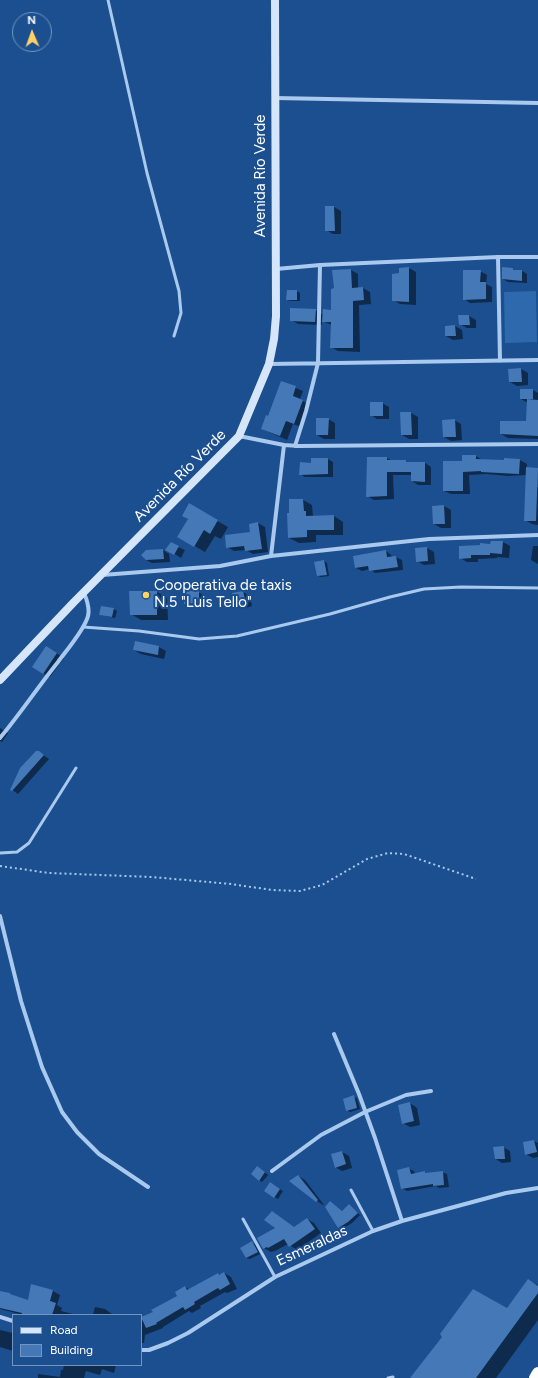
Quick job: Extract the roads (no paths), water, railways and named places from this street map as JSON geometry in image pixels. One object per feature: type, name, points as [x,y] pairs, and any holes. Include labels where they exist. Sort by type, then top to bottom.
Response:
[{"type":"highway","points":[[535,1378],[538,1373]]},
{"type":"main road","name":"Avenida Río Verde","points":[[0,680],[84,592],[239,436],[269,364],[274,339],[276,316],[274,98],[275,0]]},
{"type":"street","points":[[274,98],[538,103]]},
{"type":"street","points":[[276,269],[320,265],[498,257],[538,257]]},
{"type":"street","points":[[498,257],[500,361]]},
{"type":"street","points":[[295,446],[306,411],[318,363],[320,265]]},
{"type":"street","points":[[269,364],[538,360]]},
{"type":"street","points":[[239,436],[295,446],[538,444]]},
{"type":"street","points":[[271,556],[284,445]]},
{"type":"street","points":[[101,575],[220,566],[271,556],[429,539],[538,535]]},
{"type":"street","points":[[0,738],[83,627],[89,611],[84,592]]},
{"type":"street","points":[[0,916],[21,1002],[42,1067],[62,1112],[77,1132],[99,1154],[148,1186]]},
{"type":"street","points":[[334,1034],[359,1094],[402,1221]]},
{"type":"street","points":[[272,1171],[321,1135],[365,1112],[406,1095],[431,1091]]},
{"type":"street","name":"Esmeraldas","points":[[142,1350],[149,1350],[168,1343],[188,1333],[275,1277],[373,1231],[402,1221],[506,1193],[538,1188]]},
{"type":"street","points":[[0,1317],[12,1320]]},
{"type":"lane","points":[[108,0],[147,173],[179,291],[181,313],[174,336]]},
{"type":"lane","points":[[83,627],[138,631],[199,639],[237,636],[330,614],[424,589],[461,587],[538,588]]},
{"type":"lane","points":[[0,853],[17,852],[29,843],[76,768]]},
{"type":"lane","points":[[351,1190],[373,1231]]},
{"type":"lane","points":[[242,1219],[275,1277]]},
{"type":"lane","points":[[388,1378],[393,1377]]},
{"type":"place","name":"Cooperativa de taxis N.5 \"Luis Tello\"","points":[[146,595]]}]
